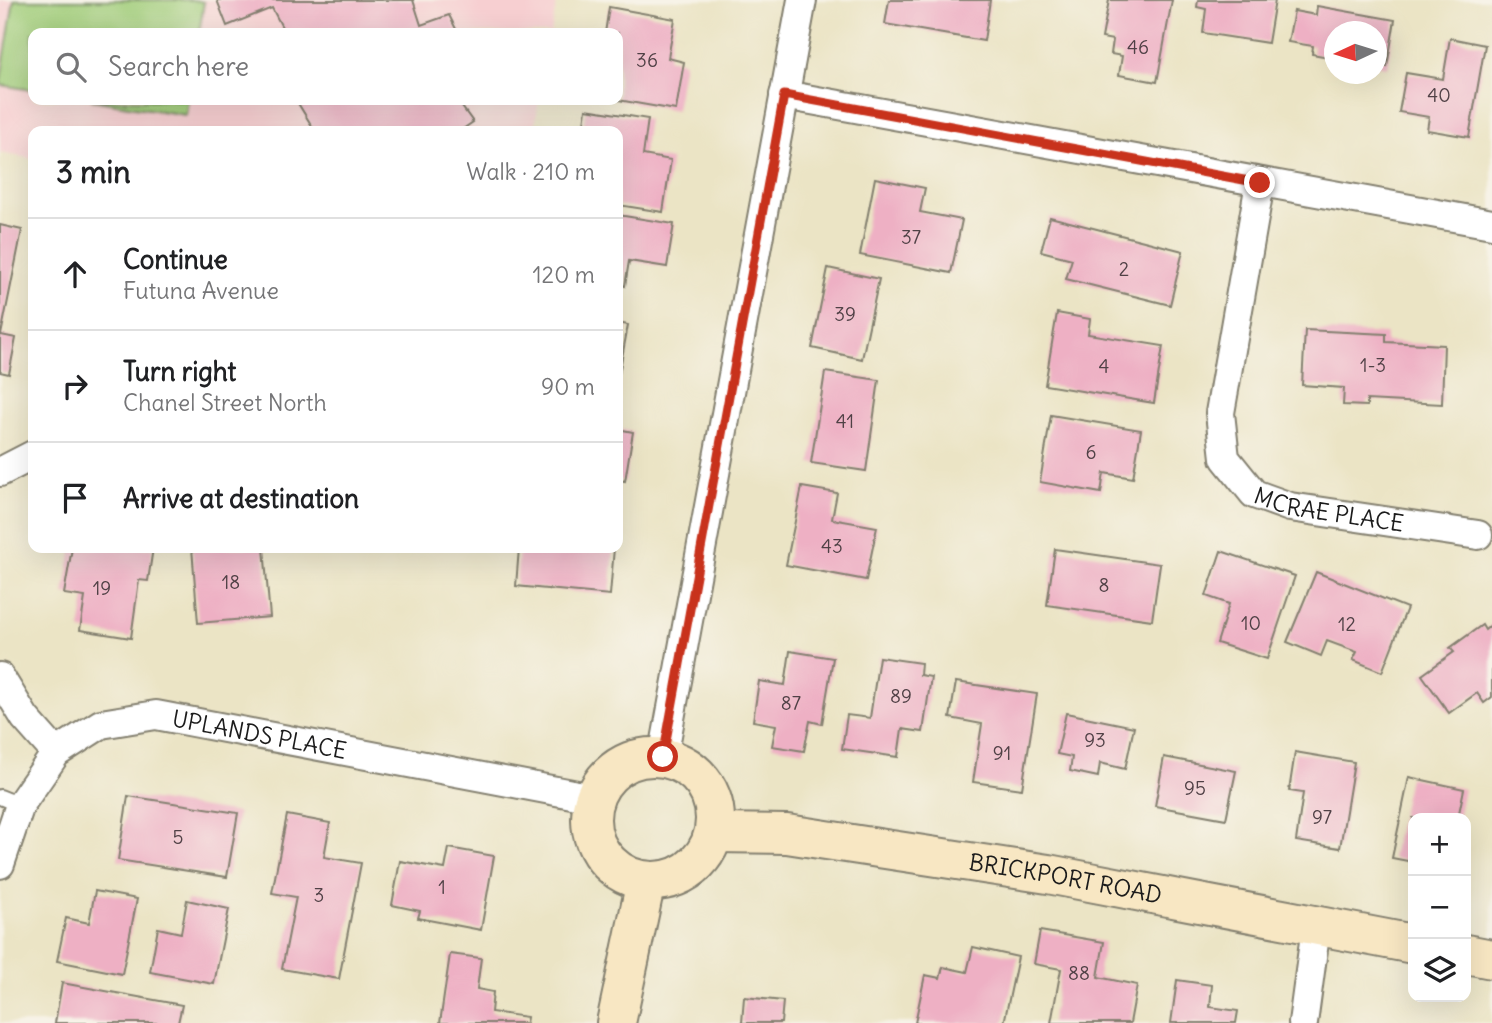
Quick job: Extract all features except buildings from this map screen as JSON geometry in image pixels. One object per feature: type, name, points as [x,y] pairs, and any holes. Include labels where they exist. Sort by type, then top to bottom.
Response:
[{"type":"street","points":[[663,757],[802,0]]},
{"type":"street","points":[[784,95],[1492,224]]},
{"type":"street","name":"MCRAE PLACE","points":[[1260,183],[1220,413],[1225,458],[1254,495],[1290,507],[1478,535]]},
{"type":"street","points":[[0,472],[28,458]]},
{"type":"street","points":[[0,677],[25,718],[56,753]]},
{"type":"street","name":"UPLANDS PLACE","points":[[0,864],[10,801],[56,753],[101,724],[156,715],[593,799]]},
{"type":"street","points":[[646,756],[663,757],[683,763],[699,776],[710,793],[716,813],[714,833],[708,850],[689,870],[664,881],[646,881],[628,876],[612,867],[600,852],[592,835],[593,799],[608,776],[629,761],[646,756]]},
{"type":"street","name":"BRICKPORT ROAD","points":[[714,833],[787,834],[1048,874],[1408,943]]},
{"type":"street","points":[[615,1023],[646,881]]},
{"type":"street","points":[[1303,1023],[1316,927]]},
{"type":"street","points":[[1471,955],[1492,959]]},
{"type":"shaded area","points":[[0,0],[557,0],[552,28],[28,28],[28,105],[538,105],[535,126],[28,126],[28,158],[0,153]]},
{"type":"green space","points":[[14,0],[204,2],[200,28],[28,28],[28,89],[0,85]]},
{"type":"green space","points":[[123,105],[187,105],[186,115]]},
{"type":"route","points":[[663,757],[784,95],[1260,183]]}]
